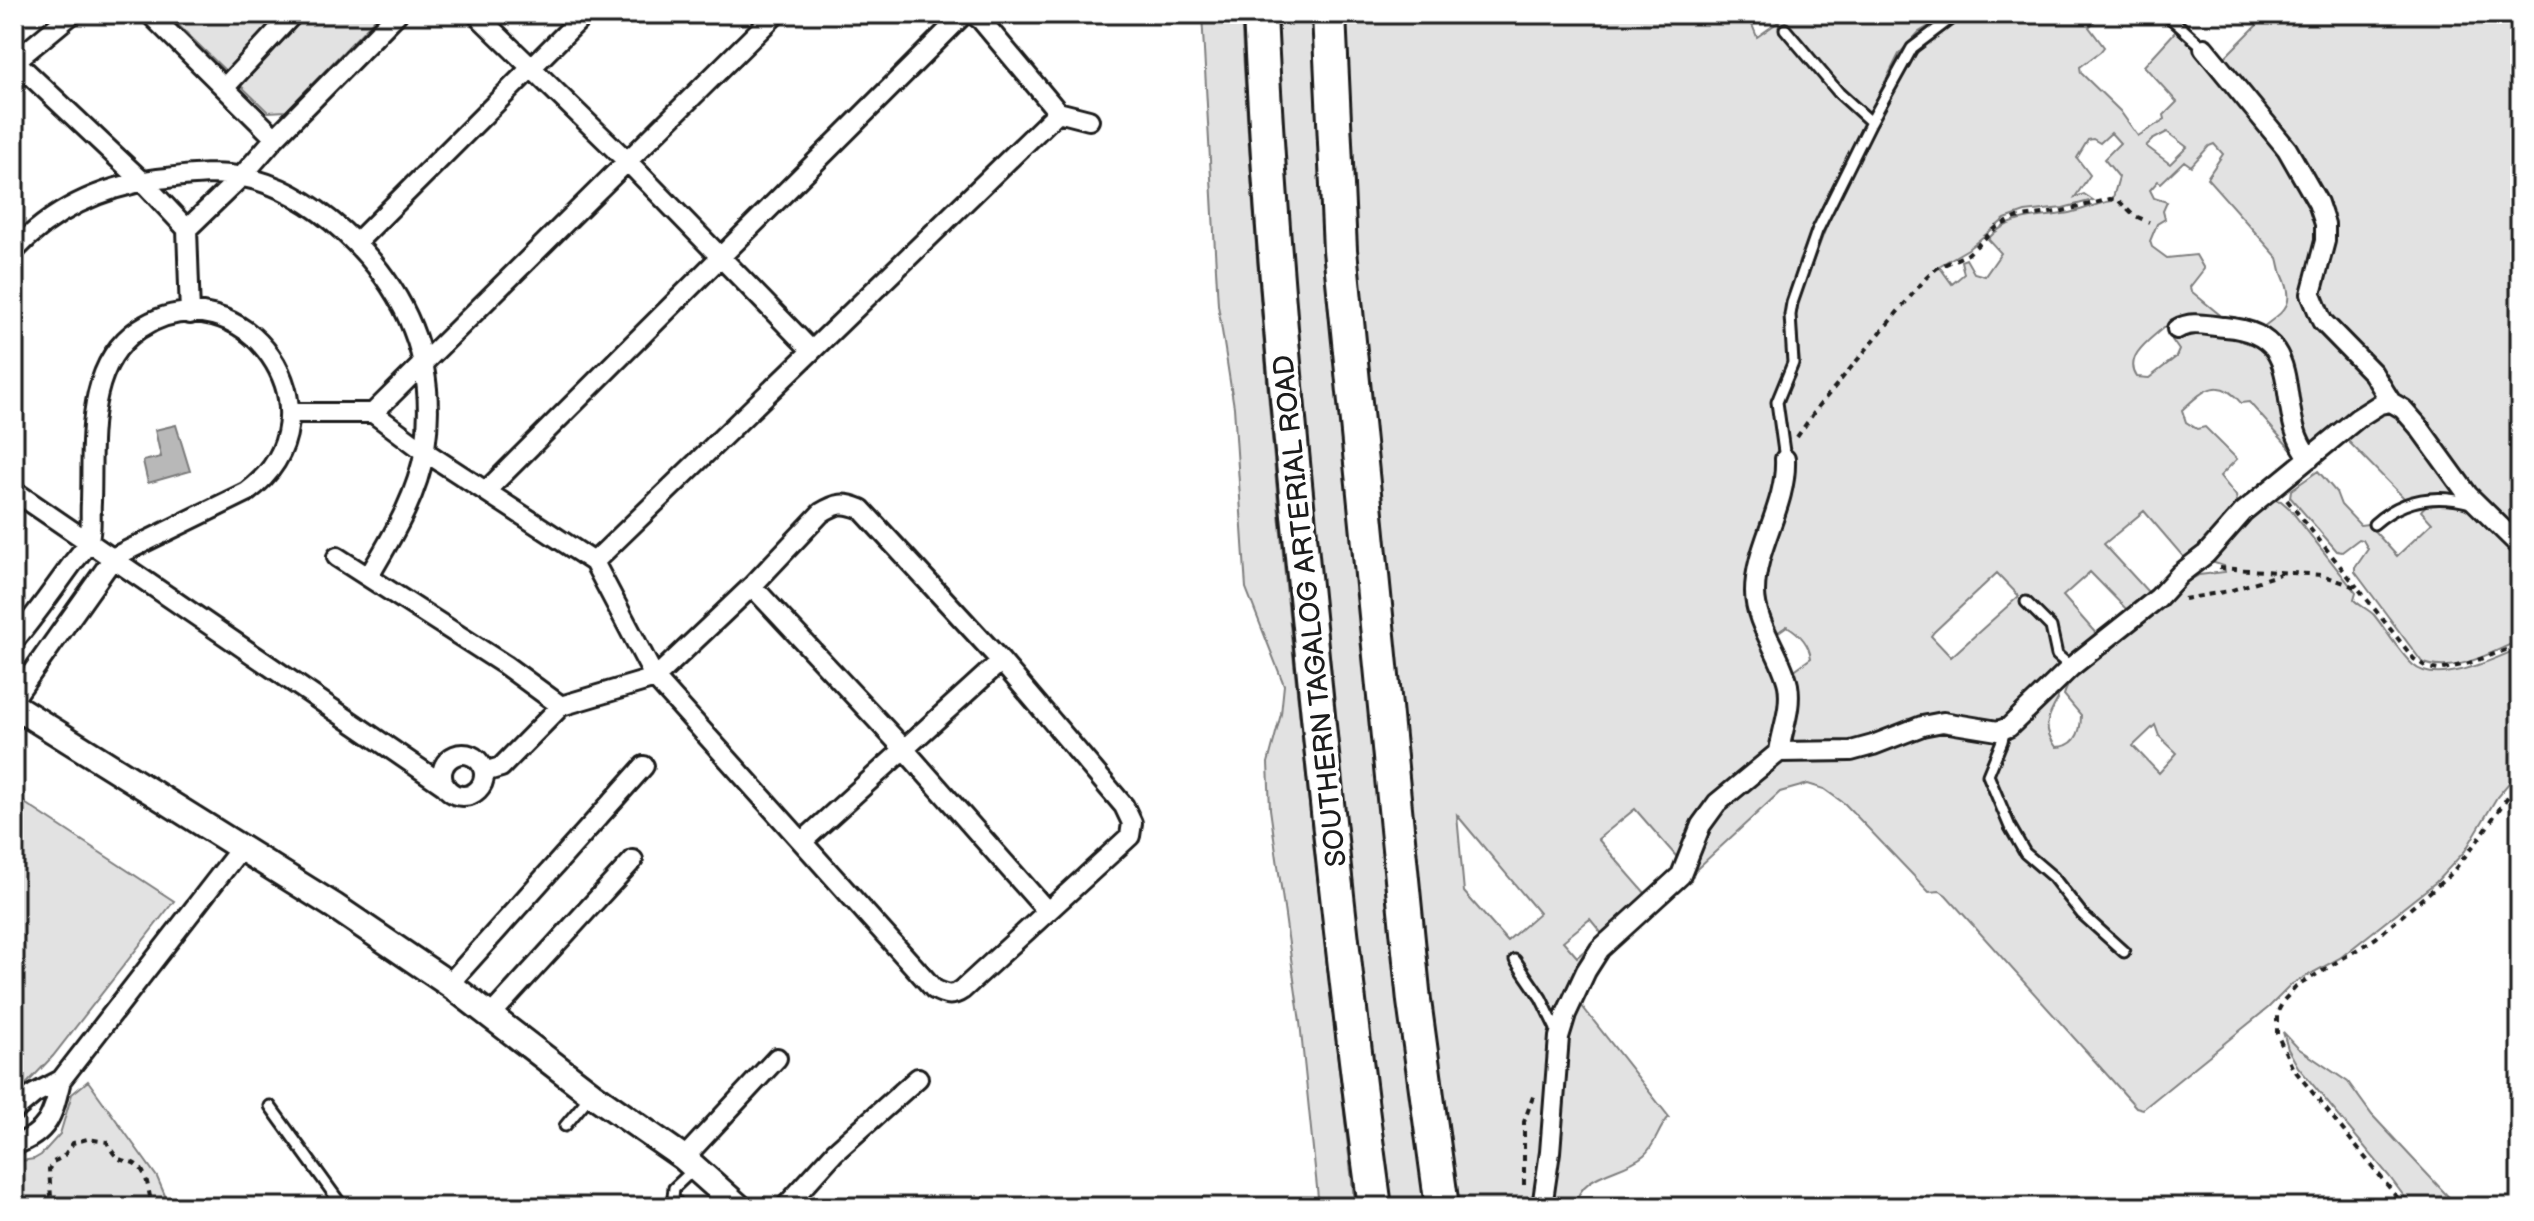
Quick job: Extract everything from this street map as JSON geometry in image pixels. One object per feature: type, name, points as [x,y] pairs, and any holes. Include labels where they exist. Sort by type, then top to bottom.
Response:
[{"type":"highway","name":"SOUTHERN TAGALOG ARTERIAL ROAD","points":[[1260,14],[1269,197],[1301,545],[1349,1006],[1375,1207]]},
{"type":"highway","points":[[1329,14],[1341,266],[1414,1001],[1442,1207]]},
{"type":"street","points":[[72,14],[14,62],[142,181],[187,229],[190,314]]},
{"type":"street","points":[[150,14],[275,138]]},
{"type":"street","points":[[187,229],[397,14]]},
{"type":"street","points":[[476,14],[628,162],[811,350]]},
{"type":"street","points":[[356,243],[585,14]]},
{"type":"street","points":[[373,413],[776,14]]},
{"type":"street","points":[[486,491],[964,14]]},
{"type":"street","points":[[973,14],[1058,112],[1089,120]]},
{"type":"street","points":[[225,87],[286,17]]},
{"type":"street","points":[[2204,48],[2287,149],[2307,179],[2326,232],[2312,285],[2314,306],[2327,328],[2373,373],[2391,402],[2403,409],[2418,426],[2451,475],[2478,506],[2520,546]]},
{"type":"street","points":[[594,562],[1058,112]]},
{"type":"street","points":[[14,251],[31,232],[57,213],[100,192],[142,181],[210,175],[242,176],[271,185],[304,202],[356,243],[382,271],[399,297],[414,332],[423,366],[428,407],[419,476],[405,514],[369,576]]},
{"type":"street","points":[[14,641],[89,540],[97,396],[105,365],[125,340],[163,317],[190,314],[219,316],[264,347],[283,376],[291,413],[283,449],[270,471],[259,483],[231,500],[114,557],[14,698]]},
{"type":"street","points":[[2177,329],[2193,323],[2239,329],[2261,337],[2274,347],[2284,364],[2299,441],[2310,458]]},
{"type":"street","points":[[1779,752],[1851,751],[1915,728],[1943,722],[1992,730],[2005,729],[2071,667],[2158,598],[2180,574],[2198,561],[2233,521],[2367,411],[2391,402]]},
{"type":"street","points":[[291,413],[373,413],[424,451],[594,562],[655,678],[934,989],[942,994],[956,994],[962,990],[1125,843],[1130,836],[1132,823],[1124,806],[1001,661],[861,509],[844,502],[821,513],[752,586],[655,678],[561,706],[501,767],[484,772]]},
{"type":"street","points":[[1542,1207],[1550,1152],[1559,1037],[1586,971],[1600,949],[1676,882],[1711,809],[1779,752],[1787,716],[1788,688],[1781,663],[1761,621],[1755,592],[1761,560],[1784,487],[1785,459]]},
{"type":"street","points":[[14,491],[458,795],[474,793],[480,788],[484,772],[482,766],[472,757],[453,757],[442,773],[445,786]]},
{"type":"street","points":[[337,557],[505,665],[561,706]]},
{"type":"street","points":[[752,586],[904,749],[1047,911]]},
{"type":"street","points":[[47,598],[73,615]]},
{"type":"street","points":[[803,841],[1001,661]]},
{"type":"street","points":[[14,706],[334,906],[449,984],[492,1014],[592,1094],[690,1163],[739,1207]]},
{"type":"street","points":[[449,984],[644,766]]},
{"type":"street","points":[[14,1145],[31,1139],[46,1124],[54,1109],[61,1080],[241,848]]},
{"type":"street","points":[[492,1014],[633,860]]},
{"type":"street","points":[[690,1163],[777,1058]]},
{"type":"street","points":[[785,1207],[835,1152],[918,1078]]},
{"type":"street","points":[[14,1111],[34,1094],[61,1080]]},
{"type":"lane","points":[[1785,459],[1777,402],[1793,363],[1792,303],[1817,231],[1912,48],[1918,40],[1957,14]]},
{"type":"lane","points":[[2166,14],[2204,48]]},
{"type":"lane","points":[[1785,29],[1839,93],[1871,122]]},
{"type":"lane","points":[[2374,524],[2393,509],[2417,500],[2453,500],[2478,506]]},
{"type":"lane","points":[[2026,602],[2051,627],[2057,655],[2071,667]]},
{"type":"lane","points":[[2005,729],[1988,775],[1993,794],[2010,827],[2031,859],[2053,877],[2082,914],[2124,952]]},
{"type":"lane","points":[[1515,960],[1541,998],[1559,1037]]},
{"type":"lane","points":[[565,1126],[592,1094]]},
{"type":"lane","points":[[270,1106],[343,1207]]},
{"type":"lane","points":[[680,1207],[673,1197],[674,1188],[690,1163]]},
{"type":"path","points":[[1785,459],[1818,407],[1926,278],[1937,268],[1974,250],[1997,227],[2016,218],[2063,211],[2110,199],[2118,200],[2133,215],[2149,222]]},
{"type":"path","points":[[2275,487],[2414,659],[2428,668],[2439,670],[2520,645]]},
{"type":"path","points":[[2198,561],[2211,567],[2322,575],[2358,588]]},
{"type":"path","points":[[2158,598],[2202,597],[2282,573]]},
{"type":"path","points":[[2405,1207],[2292,1067],[2277,1034],[2277,1013],[2296,987],[2376,938],[2451,874],[2520,779]]},
{"type":"path","points":[[41,1207],[51,1197],[49,1169],[53,1162],[63,1157],[73,1143],[98,1139],[107,1142],[116,1158],[139,1167],[144,1173],[153,1207]]},
{"type":"path","points":[[51,1197],[72,1207]]},
{"type":"shaded area","points":[[167,14],[380,14],[286,111],[268,112]]},
{"type":"shaded area","points":[[1202,14],[1241,14],[1274,462],[1355,1207],[1319,1207],[1300,1022],[1270,809],[1268,763],[1281,714],[1284,685],[1246,588],[1234,407],[1218,305]]},
{"type":"shaded area","points":[[1270,14],[1315,14],[1428,1207],[1386,1207],[1302,440]]},
{"type":"shaded area","points":[[1341,14],[1755,14],[1751,22],[1757,37],[1784,18],[1785,14],[1949,14],[1919,32],[1899,54],[1820,211],[1799,261],[1786,310],[1787,372],[1771,400],[1780,459],[1779,480],[1752,567],[1785,696],[1772,745],[1694,816],[1688,828],[1682,863],[1635,809],[1598,839],[1646,894],[1573,991],[1538,1207],[1454,1207],[1427,1008],[1353,252]],"holes":[[[1457,815],[1539,913],[1507,941],[1464,892]],[[1590,919],[1603,935],[1577,957],[1563,941]]]},
{"type":"shaded area","points":[[1970,14],[2101,14],[2089,27],[2104,47],[2080,67],[2081,73],[2120,111],[2138,136],[2165,119],[2164,115],[2177,102],[2144,66],[2176,31],[2233,91],[2299,179],[2311,210],[2316,236],[2307,305],[2322,330],[2363,370],[2377,395],[2306,447],[2287,366],[2281,352],[2257,332],[2287,303],[2287,287],[2278,258],[2207,178],[2223,154],[2214,144],[2209,146],[2191,166],[2184,161],[2150,190],[2154,198],[2167,202],[2163,211],[2165,219],[2157,224],[2150,241],[2152,247],[2167,258],[2196,255],[2204,269],[2190,287],[2191,291],[2224,322],[2195,321],[2168,330],[2164,327],[2140,349],[2133,362],[2134,369],[2137,377],[2149,378],[2176,357],[2179,350],[2172,335],[2202,331],[2233,332],[2261,341],[2280,364],[2286,408],[2298,451],[2295,454],[2249,402],[2241,403],[2225,389],[2203,392],[2182,410],[2186,422],[2197,429],[2205,427],[2237,459],[2220,476],[2236,496],[2238,507],[2207,545],[2186,560],[2144,511],[2104,544],[2148,592],[2127,610],[2090,572],[2063,596],[2099,637],[2008,718],[1993,722],[1955,716],[1935,717],[1858,746],[1833,749],[1790,747],[1786,741],[1793,704],[1793,671],[1811,658],[1806,644],[1787,626],[1777,633],[1770,628],[1764,610],[1761,580],[1792,473],[1781,408],[1784,393],[1800,363],[1795,308],[1836,202],[1910,61],[1924,44]],"holes":[[[2167,132],[2187,147],[2170,164],[2146,146]],[[2111,133],[2120,143],[2104,159],[2119,177],[2112,201],[2006,225],[1988,239],[2001,253],[1985,276],[1974,273],[1966,259],[1961,261],[1964,274],[1952,284],[1939,266],[1968,249],[2005,219],[2025,212],[2063,208],[2093,200],[2084,194],[2075,197],[2090,175],[2077,158],[2088,140],[2100,143]],[[1997,573],[2019,596],[1951,657],[1931,636]]]},
{"type":"shaded area","points":[[2268,14],[2501,14],[2520,33],[2520,539],[2493,515],[2387,379],[2329,320],[2319,302],[2332,230],[2222,60]]},
{"type":"shaded area","points":[[2397,411],[2462,497],[2441,493],[2404,498],[2347,440],[2382,412]]},
{"type":"shaded area","points":[[176,425],[190,471],[148,483],[143,461],[161,457],[155,430]]},
{"type":"shaded area","points":[[2318,471],[2336,492],[2341,505],[2360,525],[2368,524],[2397,556],[2432,523],[2421,511],[2427,505],[2454,505],[2485,520],[2520,553],[2520,640],[2459,664],[2433,666],[2422,662],[2355,572],[2368,549],[2363,540],[2359,539],[2342,552],[2337,551],[2290,497],[2291,490]]},
{"type":"shaded area","points":[[2274,500],[2281,501],[2356,593],[2354,600],[2374,615],[2397,647],[2423,671],[2436,673],[2466,669],[2520,648],[2520,770],[2497,797],[2465,851],[2436,882],[2340,958],[2292,984],[2268,1008],[2143,1109],[2136,1107],[1946,895],[1940,891],[1929,892],[1845,804],[1824,789],[1808,784],[1780,792],[1686,879],[1697,845],[1718,810],[1782,758],[1936,728],[1998,737],[1984,771],[1986,786],[2016,848],[2045,878],[2052,870],[2025,844],[1996,790],[1993,776],[1999,754],[2017,731],[2057,694],[2058,699],[2048,723],[2049,734],[2056,747],[2073,741],[2080,727],[2081,715],[2064,695],[2069,684],[2107,645],[2139,621],[2165,607],[2166,594],[2199,575],[2225,572],[2224,566],[2208,561],[2230,530]],"holes":[[[2155,725],[2159,736],[2177,753],[2159,773],[2133,746]]]},
{"type":"shaded area","points":[[14,796],[174,901],[53,1056],[14,1097]]},
{"type":"shaded area","points":[[1578,1001],[1669,1117],[1644,1155],[1585,1186],[1578,1195],[1575,1207],[1546,1207],[1563,1054]]},
{"type":"shaded area","points":[[2283,1032],[2298,1048],[2348,1082],[2372,1115],[2458,1207],[2412,1207],[2298,1067]]},
{"type":"shaded area","points":[[88,1081],[157,1177],[170,1207],[14,1207],[14,1162],[41,1155],[60,1134],[72,1094]]}]
